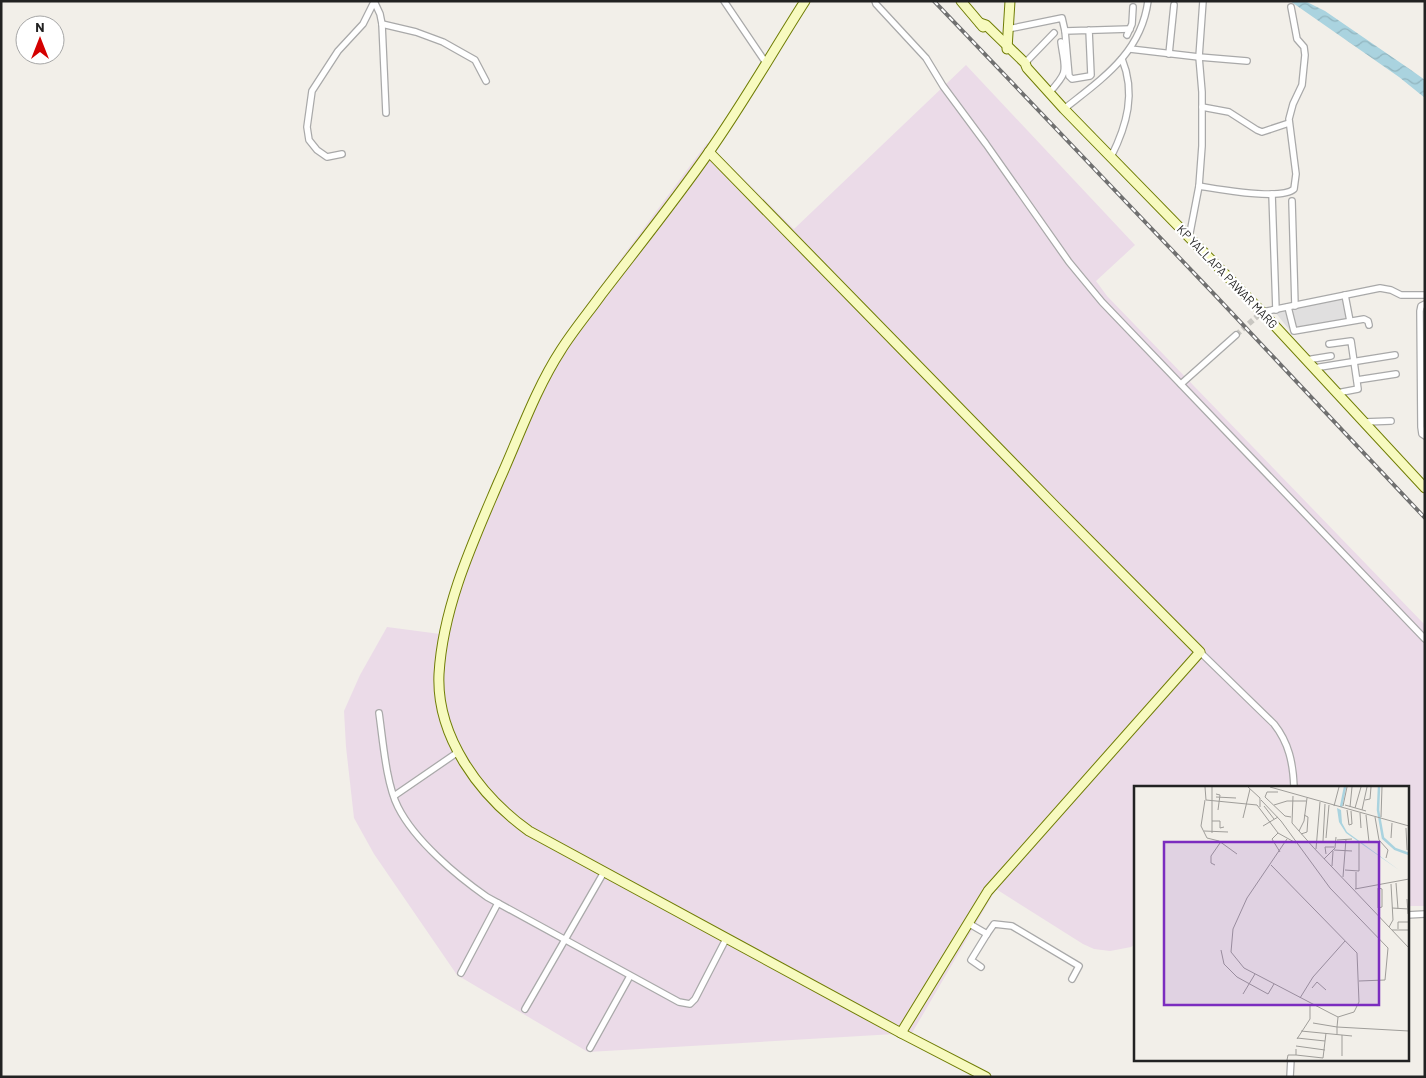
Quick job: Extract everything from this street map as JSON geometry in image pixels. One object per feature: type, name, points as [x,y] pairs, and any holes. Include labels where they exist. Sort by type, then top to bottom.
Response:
[{"type":"street","points":[[374,1],[382,24],[386,113]]},
{"type":"street","points":[[342,154],[327,157],[317,150],[309,140],[307,127],[312,91],[338,51],[362,24],[374,1]]},
{"type":"street","points":[[724,1],[766,63]]},
{"type":"street","points":[[805,1],[710,152],[560,351],[530,409],[460,574],[446,625],[439,675],[441,703],[447,725],[458,752],[470,771],[490,797],[511,818],[529,831],[972,1073],[986,1077]]},
{"type":"street","points":[[869,1],[877,2],[926,58],[943,86],[1069,262],[1102,302],[1425,639]]},
{"type":"street","name":"KP YALLAPA PAWAR MARG","points":[[961,1],[1007,47],[1023,66],[1026,66],[1064,109],[1262,312],[1425,488]]},
{"type":"street","points":[[1007,47],[1010,1]]},
{"type":"street","points":[[1064,109],[1105,77],[1130,49],[1137,38],[1146,14],[1148,1]]},
{"type":"street","points":[[1189,238],[1199,186],[1202,146],[1199,58],[1202,1]]},
{"type":"street","points":[[1169,54],[1174,6]]},
{"type":"street","points":[[1127,36],[1134,7]]},
{"type":"street","points":[[1199,186],[1272,194],[1290,193],[1296,187],[1289,119],[1293,104],[1302,85],[1305,55],[1304,47],[1297,39],[1291,7]]},
{"type":"street","points":[[1008,29],[1062,18],[1069,76],[1072,80],[1091,75],[1089,30]]},
{"type":"street","points":[[382,24],[416,32],[443,42],[475,60],[486,81]]},
{"type":"street","points":[[1065,31],[1130,28]]},
{"type":"street","points":[[1026,66],[1054,33]]},
{"type":"street","points":[[1050,93],[1064,76],[1061,42]]},
{"type":"street","points":[[1130,49],[1199,58],[1246,61]]},
{"type":"street","points":[[1111,157],[1120,140],[1129,100],[1128,75],[1122,59]]},
{"type":"street","points":[[1202,108],[1220,109],[1229,112],[1262,132],[1290,124]]},
{"type":"street","points":[[710,152],[1063,514],[1274,724],[1287,744],[1291,757],[1294,786]]},
{"type":"street","points":[[1272,194],[1276,310]]},
{"type":"street","points":[[1292,201],[1295,306]]},
{"type":"street","points":[[1262,312],[1380,288],[1400,295],[1425,294]]},
{"type":"street","points":[[1345,295],[1350,321]]},
{"type":"street","points":[[1425,304],[1421,306],[1420,311],[1423,352],[1421,426],[1422,434],[1425,436]]},
{"type":"street","points":[[1288,307],[1294,332],[1366,319],[1369,325]]},
{"type":"street","points":[[1180,384],[1236,336]]},
{"type":"street","points":[[1329,344],[1351,341],[1358,389],[1337,394]]},
{"type":"street","points":[[1314,368],[1395,355]]},
{"type":"street","points":[[1306,360],[1331,356]]},
{"type":"street","points":[[1357,380],[1396,374]]},
{"type":"street","points":[[1364,422],[1391,421]]},
{"type":"street","points":[[901,1034],[988,891],[1200,652]]},
{"type":"street","points":[[379,713],[390,784],[398,807],[406,820],[424,842],[466,882],[498,903],[679,1002],[690,1004],[695,999],[726,939]]},
{"type":"street","points":[[394,796],[458,752]]},
{"type":"street","points":[[525,1008],[604,872]]},
{"type":"street","points":[[462,973],[498,903]]},
{"type":"street","points":[[1408,915],[1425,914]]},
{"type":"street","points":[[968,923],[987,934]]},
{"type":"street","points":[[981,968],[971,960],[994,924],[1012,926],[1079,966],[1072,978]]},
{"type":"street","points":[[590,1048],[630,976]]},
{"type":"street","points":[[1290,1077],[1291,1060]]},
{"type":"shaded area","points":[[966,65],[1135,245],[1096,281],[1107,296],[1425,625],[1425,906],[1408,906],[1408,786],[1134,786],[1134,945],[1110,951],[1094,949],[996,889],[912,1033],[588,1052],[457,975],[374,854],[354,818],[344,711],[360,675],[387,627],[440,634],[457,574],[470,538],[518,429],[556,350],[568,330],[707,143],[794,229]]},
{"type":"shaded area","points":[[1347,295],[1352,319],[1291,332],[1275,312]]},
{"type":"water","points":[[1290,1],[1305,1],[1325,11],[1425,80],[1425,98],[1399,77]]},
{"type":"tunnel","points":[[1236,335],[1262,312]]},
{"type":"railway","points":[[934,1],[1425,518]]}]
